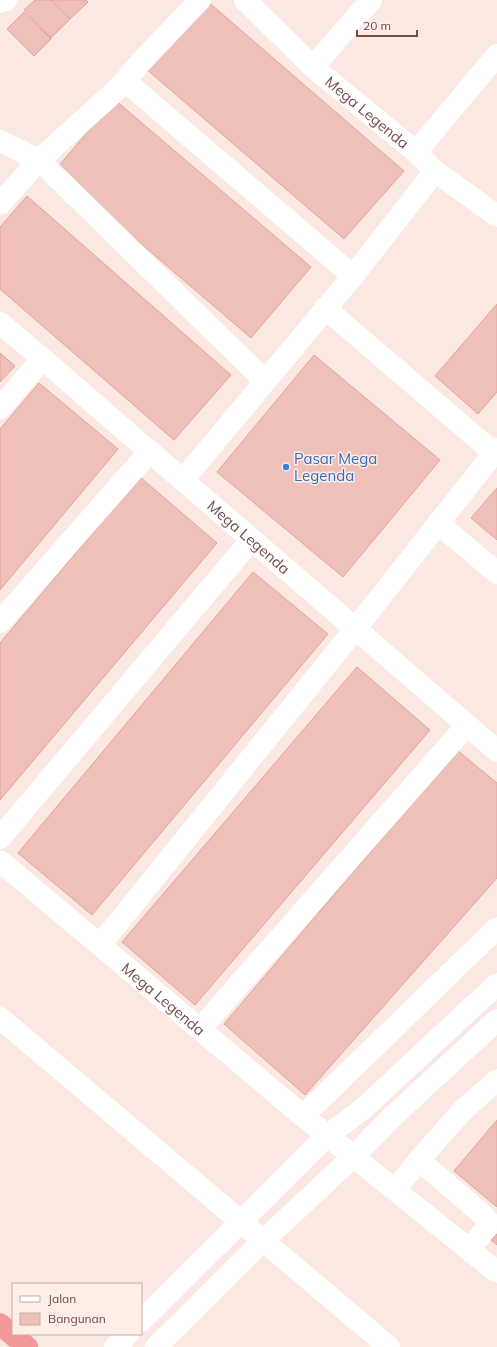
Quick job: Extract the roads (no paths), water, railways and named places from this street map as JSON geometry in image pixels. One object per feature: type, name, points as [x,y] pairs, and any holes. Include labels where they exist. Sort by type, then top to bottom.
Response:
[{"type":"highway","points":[[0,1324],[12,1334]]},
{"type":"highway","points":[[13,1335],[27,1347]]},
{"type":"street","points":[[0,2],[6,0]]},
{"type":"street","points":[[2,198],[38,160],[124,81],[200,0]]},
{"type":"street","name":"Mega Legenda","points":[[245,0],[313,67],[416,152],[435,171],[497,216]]},
{"type":"street","points":[[313,67],[371,0]]},
{"type":"street","points":[[416,152],[497,55]]},
{"type":"street","points":[[124,81],[353,276]]},
{"type":"street","points":[[0,141],[38,160],[265,381]]},
{"type":"street","points":[[183,480],[353,276],[435,171]]},
{"type":"street","points":[[100,945],[356,628],[495,451],[326,308]]},
{"type":"street","name":"Mega Legenda","points":[[0,323],[43,358],[497,751]]},
{"type":"street","points":[[0,408],[43,358]]},
{"type":"street","points":[[0,622],[150,451]]},
{"type":"street","points":[[438,523],[497,573]]},
{"type":"street","points":[[0,838],[252,539]]},
{"type":"street","points":[[200,1028],[467,725]]},
{"type":"street","name":"Mega Legenda","points":[[0,861],[353,1157],[497,1272]]},
{"type":"street","points":[[304,1116],[497,928]]},
{"type":"street","points":[[142,1320],[328,1135],[363,1109],[497,985]]},
{"type":"street","points":[[0,1018],[389,1347]]},
{"type":"street","points":[[156,1347],[264,1240],[353,1157],[390,1119],[497,1020]]},
{"type":"street","points":[[395,1190],[418,1160],[463,1110],[497,1080]]},
{"type":"street","points":[[418,1160],[482,1214],[488,1221],[487,1227],[469,1250]]},
{"type":"street","points":[[115,1347],[127,1335]]},
{"type":"place","name":"Pasar Mega Legenda","points":[[286,467]]}]
